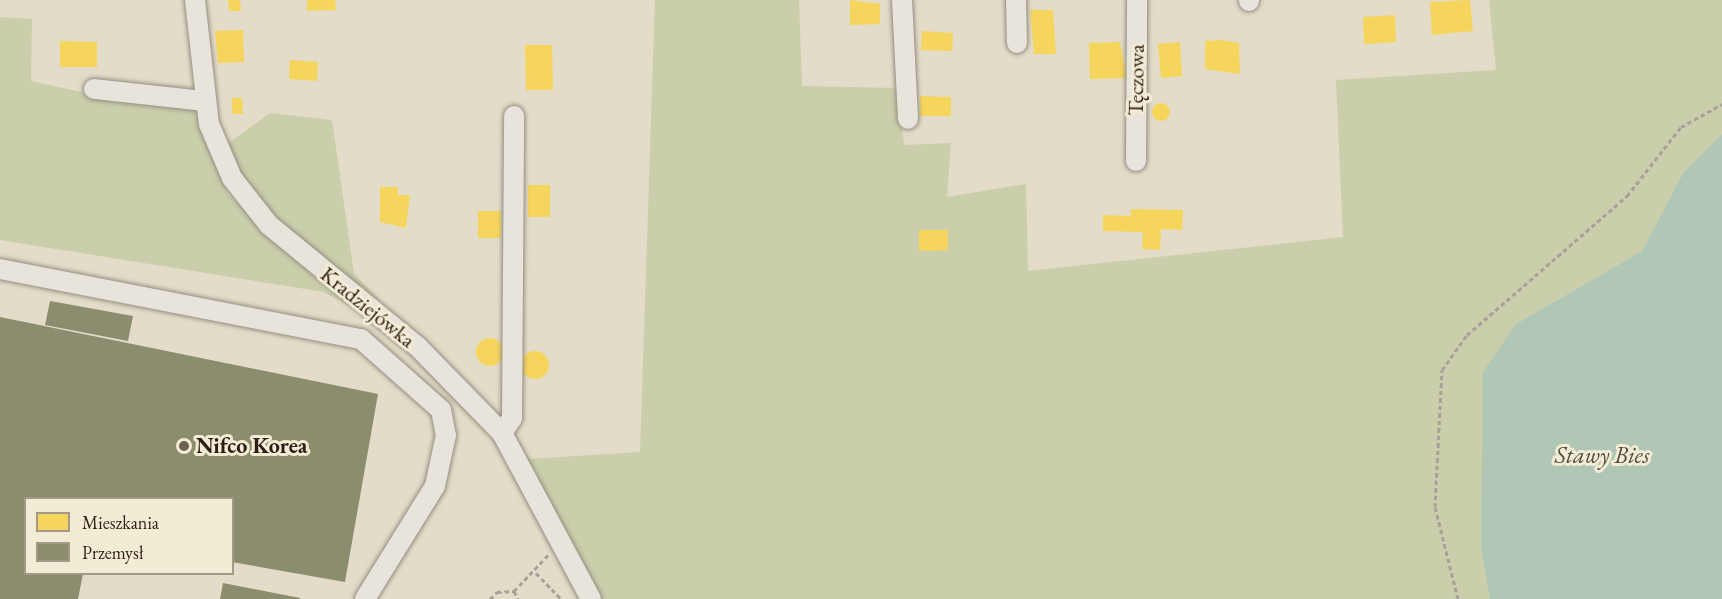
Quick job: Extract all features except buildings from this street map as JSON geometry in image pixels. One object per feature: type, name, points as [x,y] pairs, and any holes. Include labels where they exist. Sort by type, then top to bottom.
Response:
[{"type":"street","name":"Kradziejówka","points":[[195,0],[204,101],[218,150],[248,203],[417,346],[502,433],[591,599]]},
{"type":"street","points":[[902,0],[908,118]]},
{"type":"street","points":[[1016,0],[1017,43]]},
{"type":"street","name":"Tęczowa","points":[[1136,161],[1137,0]]},
{"type":"street","points":[[94,89],[204,101]]},
{"type":"street","points":[[502,433],[512,418],[514,116]]},
{"type":"street","points":[[0,269],[361,339],[441,410],[446,435],[435,486],[365,599]]},
{"type":"path","points":[[1458,599],[1435,507],[1442,370],[1467,335],[1627,196],[1682,127],[1722,104]]},
{"type":"path","points":[[490,599],[497,592],[514,591],[536,573],[562,544]]},
{"type":"path","points":[[536,573],[561,599]]},
{"type":"path","points":[[514,591],[518,599]]},
{"type":"shaded area","points":[[655,0],[799,0],[802,86],[898,88],[904,145],[951,143],[947,197],[1026,184],[1028,271],[1343,237],[1336,80],[1496,70],[1489,0],[1722,0],[1722,134],[1683,173],[1642,251],[1516,324],[1481,549],[1490,599],[602,599],[528,459],[640,452]]},
{"type":"shaded area","points":[[0,17],[32,19],[31,81],[99,96],[193,106],[228,194],[279,247],[354,309],[324,292],[0,240]]},
{"type":"shaded area","points":[[270,113],[332,120],[354,274],[382,302],[290,236],[244,186],[219,136],[230,142]]},
{"type":"water","name":"Stawy Bies","points":[[1722,134],[1722,599],[1490,599],[1481,549],[1483,372],[1516,324],[1642,251],[1683,173]]},
{"type":"place","name":"Nifco Korea","points":[[184,446]]}]
